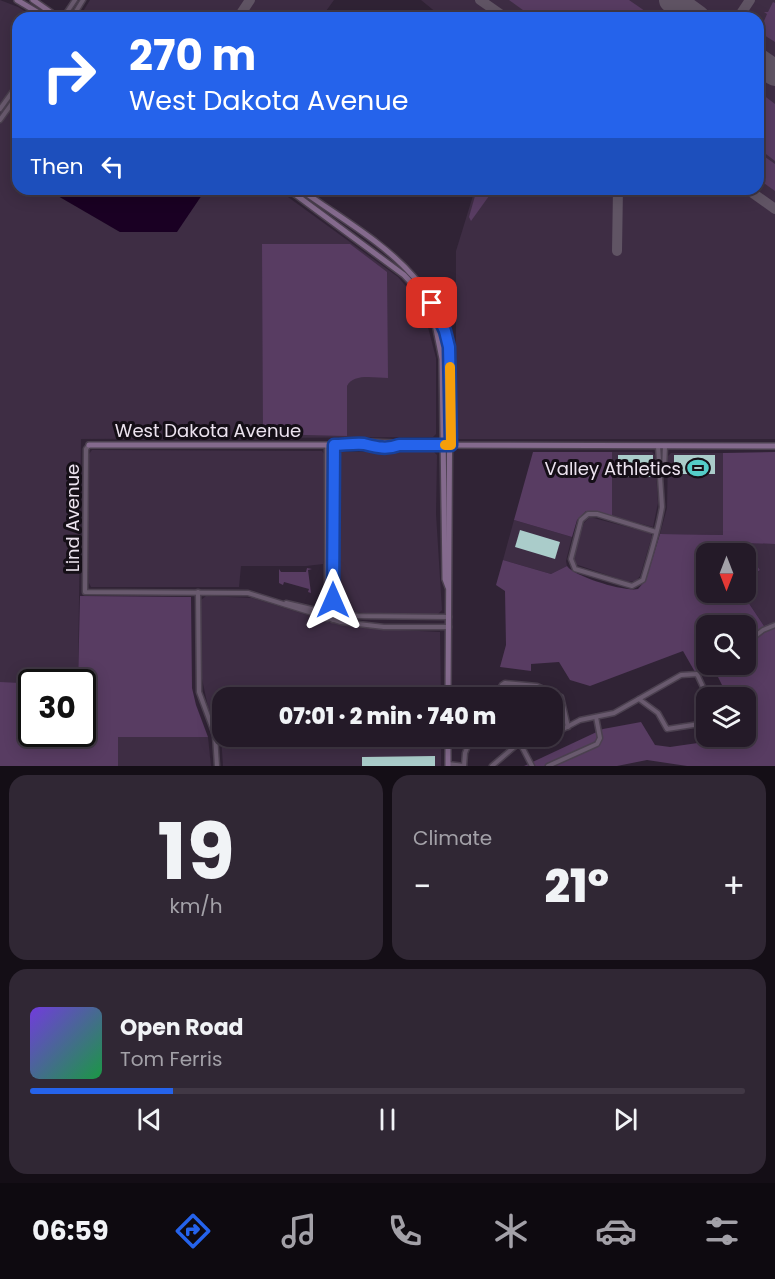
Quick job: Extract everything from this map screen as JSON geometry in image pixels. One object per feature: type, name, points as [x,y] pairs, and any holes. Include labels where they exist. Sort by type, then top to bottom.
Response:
[{"type":"main road","points":[[17,0],[37,12]]},
{"type":"main road","points":[[33,0],[52,12]]},
{"type":"main road","points":[[296,195],[375,252],[422,291],[434,319],[441,345],[445,570],[449,627],[448,687]]},
{"type":"main road","points":[[308,195],[410,270],[439,316],[449,347],[451,579],[448,589]]},
{"type":"main road","points":[[375,252],[379,246]]},
{"type":"main road","name":"West Dakota Avenue","points":[[89,445],[364,444],[371,448],[399,445],[775,447]]},
{"type":"main road","points":[[448,747],[448,765]]},
{"type":"street","points":[[66,12],[75,0]]},
{"type":"street","points":[[0,109],[12,92]]},
{"type":"street","points":[[0,120],[12,103]]},
{"type":"street","name":"Lind Avenue","points":[[89,445],[86,449],[85,592],[198,592]]},
{"type":"street","points":[[327,619],[330,445]]},
{"type":"street","points":[[330,445],[333,621]]},
{"type":"street","points":[[656,532],[597,514],[588,514],[581,520],[571,558],[572,564],[575,569],[632,586],[643,580],[656,532],[662,507],[664,470],[661,446]]},
{"type":"street","points":[[217,766],[215,735],[199,692],[198,592],[248,593],[333,621],[373,627],[449,627]]},
{"type":"street","points":[[276,601],[333,613],[384,617],[448,617]]},
{"type":"street","points":[[756,635],[775,625]]},
{"type":"street","points":[[563,730],[580,720],[614,713],[681,675],[697,674],[703,687]]},
{"type":"street","points":[[501,687],[506,683],[539,687]]},
{"type":"street","points":[[639,699],[658,713],[667,729],[696,725]]},
{"type":"street","points":[[563,706],[568,727]]},
{"type":"street","points":[[548,766],[597,744],[600,738],[596,717]]},
{"type":"street","points":[[448,765],[464,766],[467,747]]},
{"type":"street","points":[[492,766],[514,747]]},
{"type":"street","points":[[522,747],[532,766]]},
{"type":"shaded area","points":[[0,0],[26,12],[12,12],[12,195],[56,195],[120,232],[176,232],[202,195],[285,195],[398,277],[410,291],[425,316],[436,358],[436,434],[433,437],[81,439],[78,669],[18,669],[18,682],[0,682]]},
{"type":"shaded area","points":[[90,0],[334,0],[325,12],[83,12]]},
{"type":"shaded area","points":[[421,0],[775,0],[775,439],[459,439],[456,436],[456,251],[473,195],[764,195],[764,12],[436,12]]},
{"type":"shaded area","points":[[509,0],[629,0],[646,12],[526,12]]},
{"type":"shaded area","points":[[773,2],[775,3],[775,42],[764,35],[764,21],[767,14],[764,12],[768,12]]},
{"type":"shaded area","points":[[764,96],[775,104],[775,161],[764,153]]},
{"type":"shaded area","points":[[764,156],[775,164],[775,191],[764,183]]},
{"type":"shaded area","points":[[56,195],[202,195],[177,232],[120,232]]},
{"type":"shaded area","points":[[475,195],[490,195],[471,221],[469,217]]},
{"type":"shaded area","points":[[262,244],[350,244],[387,272],[388,378],[359,378],[354,379],[347,386],[347,436],[263,434]]},
{"type":"shaded area","points":[[92,450],[322,451],[324,454],[323,564],[241,566],[239,587],[91,587],[89,583],[89,454]]},
{"type":"shaded area","points":[[434,452],[437,455],[436,514],[442,610],[438,614],[376,614],[337,609],[337,453]]},
{"type":"shaded area","points":[[533,452],[612,452],[612,516],[597,511],[586,511],[577,520],[572,537],[514,520]]},
{"type":"shaded area","points":[[612,452],[652,452],[655,455],[658,503],[653,527],[612,516]]},
{"type":"shaded area","points":[[775,452],[775,544],[696,543],[696,603],[749,603],[764,626],[775,622],[775,766],[687,766],[647,760],[617,766],[524,766],[603,729],[641,722],[655,745],[670,747],[696,743],[696,747],[756,747],[756,687],[723,687],[717,675],[756,675],[756,615],[696,615],[695,672],[683,651],[590,686],[570,680],[559,662],[531,664],[531,671],[500,667],[506,645],[505,591],[496,585],[503,560],[551,574],[567,566],[580,575],[601,583],[638,589],[646,580],[660,534],[723,535],[723,453]]},
{"type":"shaded area","points":[[671,453],[723,453],[723,535],[660,534],[667,508],[668,456]]},
{"type":"shaded area","points":[[590,517],[650,533],[652,536],[640,576],[636,581],[628,582],[575,564],[573,557],[584,523]]},
{"type":"shaded area","points":[[514,520],[572,537],[566,561],[567,566],[551,574],[503,560]]},
{"type":"shaded area","points":[[756,543],[775,544],[775,622],[764,626],[749,603],[756,603],[756,575],[760,570],[756,564]]},
{"type":"shaded area","points":[[307,568],[312,569],[308,570],[311,593],[308,592],[309,589],[284,582],[283,585],[279,583],[279,569],[281,572],[306,572]]},
{"type":"shaded area","points":[[80,596],[191,597],[192,688],[208,737],[118,737],[118,766],[0,766],[0,682],[18,683],[18,747],[96,747],[96,669],[78,669]]},
{"type":"shaded area","points":[[206,596],[252,598],[323,620],[362,628],[440,632],[441,687],[212,687],[212,716],[201,674],[201,600]]},
{"type":"shaded area","points":[[118,737],[208,737],[211,766],[118,766]]},
{"type":"shaded area","points":[[222,747],[441,747],[441,766],[223,766]]},
{"type":"building","points":[[618,455],[653,455],[653,477],[618,477]]},
{"type":"building","name":"Valley Athletics","points":[[674,455],[715,455],[715,474],[681,474],[681,463],[674,463]]},
{"type":"building","points":[[520,530],[560,542],[555,559],[515,547]]},
{"type":"building","points":[[435,756],[435,766],[362,766],[362,757]]},
{"type":"taxiway","points":[[242,12],[250,0]]},
{"type":"taxiway","points":[[480,0],[497,12]]},
{"type":"taxiway","points":[[742,12],[750,0]]},
{"type":"taxiway","points":[[617,251],[618,195]]},
{"type":"taxiway","points":[[755,195],[775,209]]},
{"type":"runway","points":[[672,0],[689,12]]},
{"type":"runway","points":[[764,65],[775,73]]},
{"type":"slow traffic","points":[[445,445],[451,445],[450,367]]},
{"type":"place","name":"Valley Athletics","points":[[698,468]]},
{"type":"route","points":[[333,600],[334,445],[364,444],[371,448],[399,445],[451,445],[449,347],[445,331],[432,303]]}]
